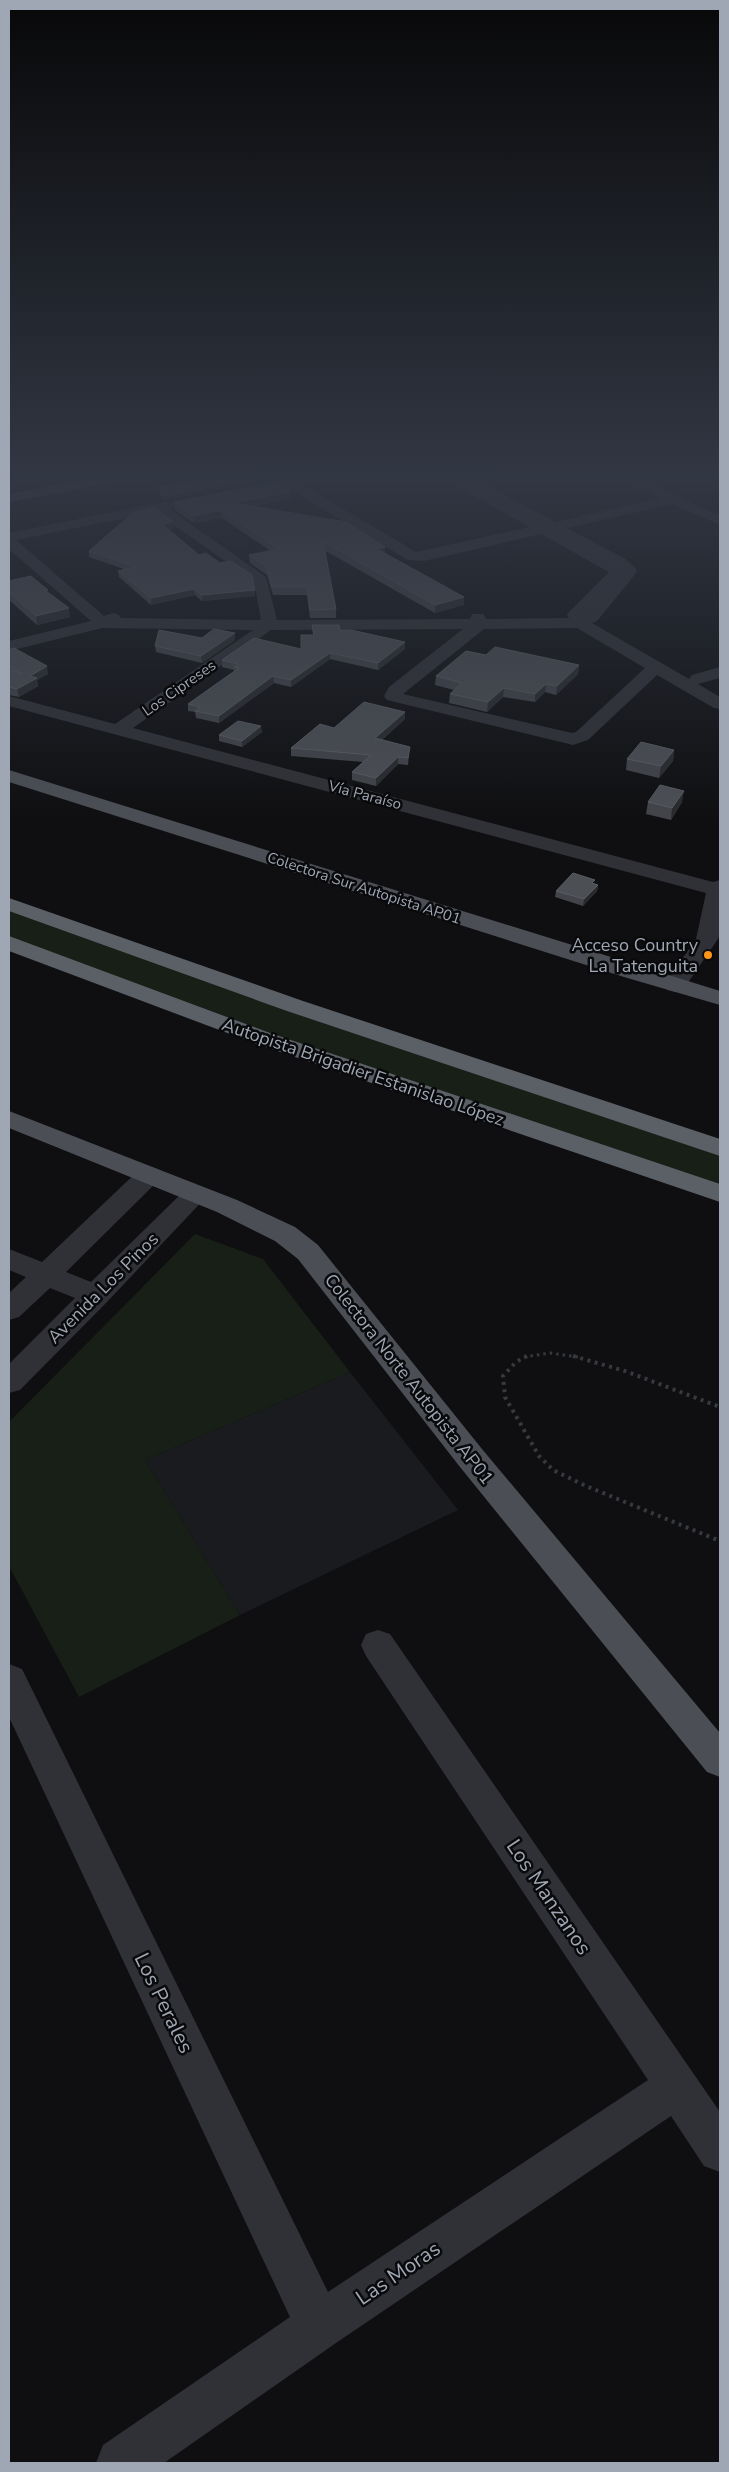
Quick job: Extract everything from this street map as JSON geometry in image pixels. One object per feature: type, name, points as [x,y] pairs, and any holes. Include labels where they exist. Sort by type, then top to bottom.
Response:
[{"type":"highway","points":[[9,904],[295,1006],[720,1148]]},
{"type":"highway","name":"Autopista Brigadier Estanislao López","points":[[9,944],[262,1038],[720,1193]]},
{"type":"main road","name":"Colectora Sur Autopista AP01","points":[[9,776],[720,998]]},
{"type":"main road","name":"Colectora Norte Autopista AP01","points":[[9,1119],[260,1220],[285,1234],[308,1252],[471,1458],[720,1760]]},
{"type":"street","points":[[73,590],[108,620]]},
{"type":"street","points":[[263,590],[269,622]]},
{"type":"street","points":[[582,619],[609,590]]},
{"type":"street","points":[[582,619],[656,667],[708,683]]},
{"type":"street","points":[[9,646],[108,620],[269,622],[582,619],[708,683],[720,704]]},
{"type":"street","points":[[479,620],[395,691],[393,696],[573,739],[582,736],[656,667]]},
{"type":"street","name":"Los Cipreses","points":[[118,730],[269,622]]},
{"type":"street","name":"Vía Paraíso","points":[[9,701],[720,888]]},
{"type":"street","points":[[684,988],[710,932],[715,894],[720,888]]},
{"type":"street","points":[[684,988],[714,962],[720,951]]},
{"type":"street","points":[[9,1310],[149,1175]]},
{"type":"street","name":"Avenida Los Pinos","points":[[9,1382],[196,1194]]},
{"type":"street","points":[[9,1259],[96,1296]]},
{"type":"street","name":"Los Manzanos","points":[[378,1645],[720,2150]]},
{"type":"street","name":"Los Perales","points":[[9,1680],[318,2326]]},
{"type":"street","name":"Las Moras","points":[[132,2460],[318,2326],[677,2086]]},
{"type":"path","points":[[720,1407],[579,1356],[535,1353],[516,1360],[503,1376],[505,1397],[539,1456],[553,1470],[586,1486],[720,1541]]},
{"type":"shaded area","points":[[9,904],[534,1087],[720,1148],[720,1193],[262,1038],[9,943]]},
{"type":"shaded area","points":[[195,1234],[263,1259],[350,1372],[145,1460],[240,1615],[79,1697],[9,1566],[9,1422]]},
{"type":"shaded area","points":[[350,1372],[458,1510],[240,1615],[145,1460]]},
{"type":"building","points":[[9,590],[47,590],[69,608],[36,616]]},
{"type":"building","points":[[142,590],[188,590],[151,598]]},
{"type":"building","points":[[196,590],[251,590],[202,595]]},
{"type":"building","points":[[307,590],[332,590],[336,609],[310,610]]},
{"type":"building","points":[[409,590],[452,590],[464,597],[435,605]]},
{"type":"building","points":[[312,625],[339,625],[340,630],[351,630],[405,642],[378,663],[330,653],[291,680],[273,676],[219,716],[195,711],[200,707],[188,704],[239,668],[234,667],[238,664],[222,660],[254,638],[301,649],[301,635],[314,635]]},
{"type":"building","points":[[214,629],[235,633],[201,656],[155,646],[159,630],[202,638]]},
{"type":"building","points":[[495,647],[579,665],[557,686],[546,684],[535,694],[504,688],[488,702],[450,694],[462,683],[436,676],[466,651],[486,655]]},
{"type":"building","points":[[14,648],[47,666],[30,676],[37,678],[17,689],[9,687],[9,671],[22,674],[9,666],[9,650]]},
{"type":"building","points":[[364,702],[405,712],[375,738],[410,747],[408,758],[398,757],[376,778],[352,772],[371,755],[291,748],[320,724],[334,728]]},
{"type":"building","points":[[238,721],[261,726],[242,741],[219,735]]},
{"type":"building","points":[[641,742],[674,750],[661,766],[627,759]]},
{"type":"building","points":[[660,785],[684,791],[672,808],[648,802]]},
{"type":"building","points":[[573,873],[595,880],[592,883],[598,885],[584,899],[556,891]]},
{"type":"place","name":"Acceso Country La Tatenguita","points":[[708,955]]}]
